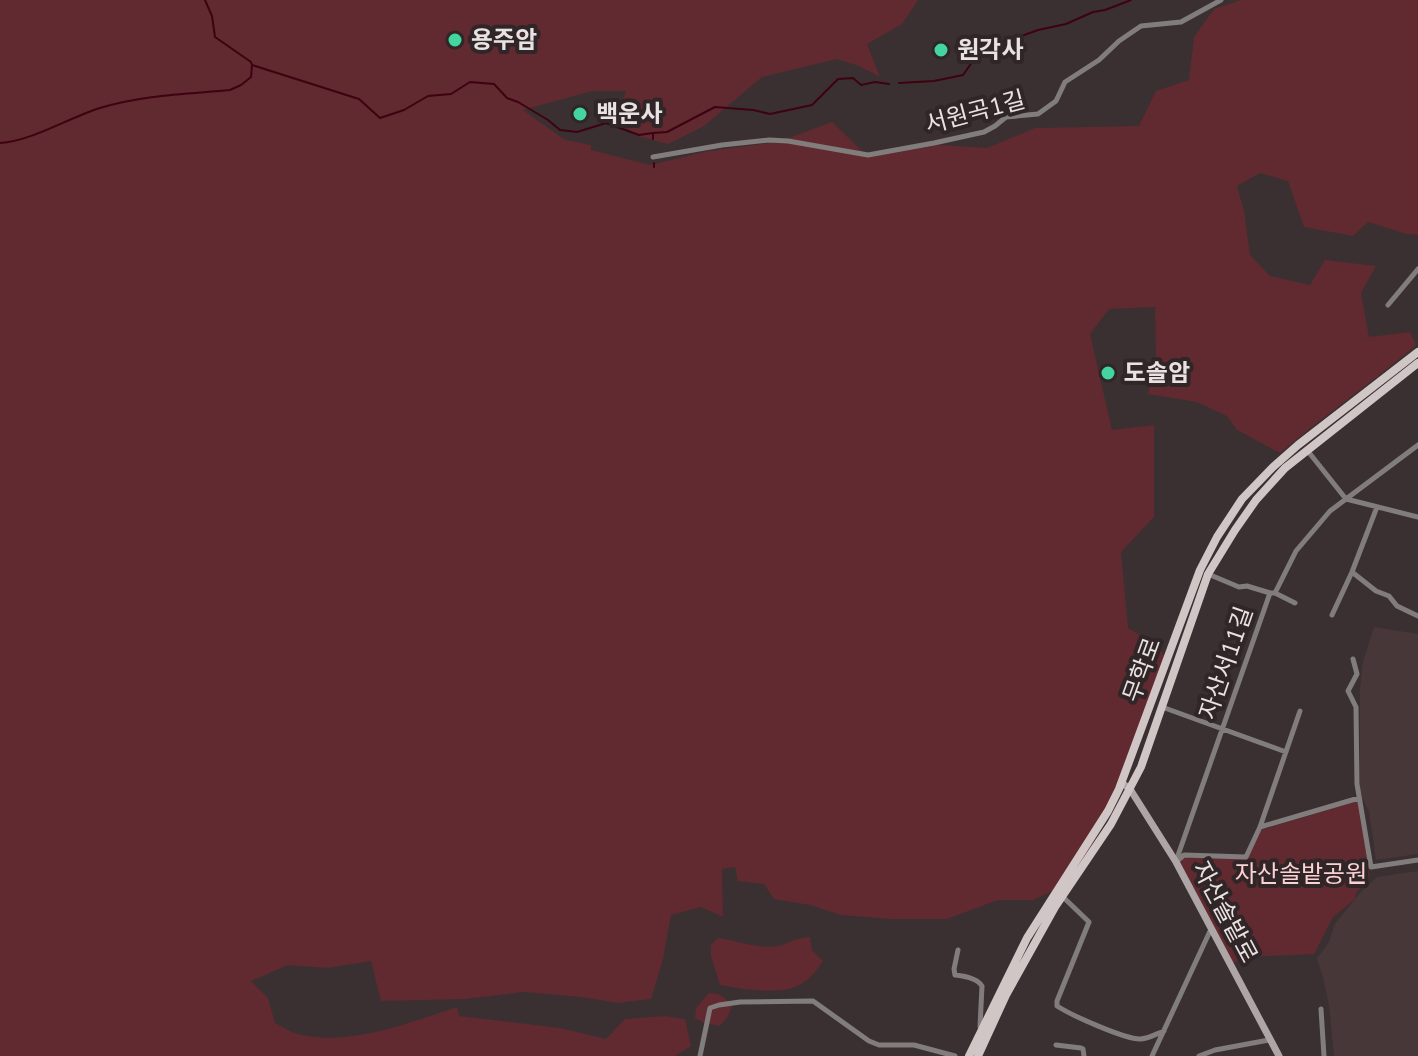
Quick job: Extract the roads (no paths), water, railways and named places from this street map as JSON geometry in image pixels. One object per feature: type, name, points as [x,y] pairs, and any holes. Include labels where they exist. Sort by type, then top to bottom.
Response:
[{"type":"main road","name":"무학로","points":[[978,1056],[1006,995],[1062,896],[1111,824],[1200,570],[1217,537],[1242,499],[1273,467],[1418,352]]},
{"type":"main road","name":"무학로","points":[[969,1056],[1023,946],[1108,811],[1141,767],[1208,574],[1235,530],[1256,500],[1285,468],[1418,363]]},
{"type":"main road","name":"자산솔밭로","points":[[1126,786],[1176,862],[1279,1056]]},
{"type":"street","name":"서원곡1길","points":[[653,157],[769,140],[868,155],[984,132],[1006,117],[1038,114],[1056,101],[1065,82],[1099,60],[1141,26],[1181,22],[1221,0]]},
{"type":"street","points":[[1388,305],[1418,269]]},
{"type":"street","name":"자산서11길","points":[[1176,862],[1272,593],[1296,551],[1330,511],[1418,445]]},
{"type":"street","points":[[1307,450],[1346,499],[1418,517]]},
{"type":"street","points":[[1332,615],[1377,507]]},
{"type":"street","points":[[1352,572],[1376,591],[1389,596],[1397,606],[1418,616]]},
{"type":"street","points":[[1208,574],[1239,587],[1247,586],[1272,593],[1295,603]]},
{"type":"street","points":[[1353,659],[1357,674],[1348,691],[1356,707],[1357,784],[1371,867],[1418,860]]},
{"type":"street","points":[[1162,707],[1286,752]]},
{"type":"street","points":[[1176,862],[1184,855],[1246,857],[1260,827],[1300,711]]},
{"type":"street","points":[[1260,827],[1359,798]]},
{"type":"street","points":[[1062,896],[1089,922],[1057,1006],[1130,1038],[1143,1039],[1164,1031]]},
{"type":"street","points":[[1152,1056],[1211,929]]},
{"type":"street","points":[[958,950],[955,975],[979,981],[982,986],[980,1032]]},
{"type":"street","points":[[700,1056],[710,1008],[767,1000],[813,1001],[879,1045],[914,1045],[955,1056]]},
{"type":"street","points":[[1321,1009],[1324,1056]]},
{"type":"street","points":[[1199,1056],[1269,1040]]},
{"type":"street","points":[[1056,1045],[1081,1048],[1084,1056]]},
{"type":"waterway","points":[[205,0],[212,16],[215,37],[252,65]]},
{"type":"waterway","points":[[899,83],[963,75],[980,51],[1131,0]]},
{"type":"waterway","points":[[0,143],[25,138],[88,112],[132,100],[230,90],[251,77],[252,65],[359,99],[380,118],[404,110],[428,96],[451,94],[470,82],[494,84],[507,98],[560,130],[577,132],[606,123],[639,135],[653,133]]},
{"type":"waterway","points":[[653,139],[653,133],[667,132],[715,107],[770,114],[812,105],[838,79],[853,78],[861,85],[875,82],[889,84]]},
{"type":"place","name":"용주암","points":[[455,40]]},
{"type":"place","name":"원각사","points":[[941,50]]},
{"type":"place","name":"백운사","points":[[580,114]]},
{"type":"place","name":"도솔암","points":[[1108,373]]},
{"type":"park label","name":"자산솔밭공원","points":[[1301,874]]}]
